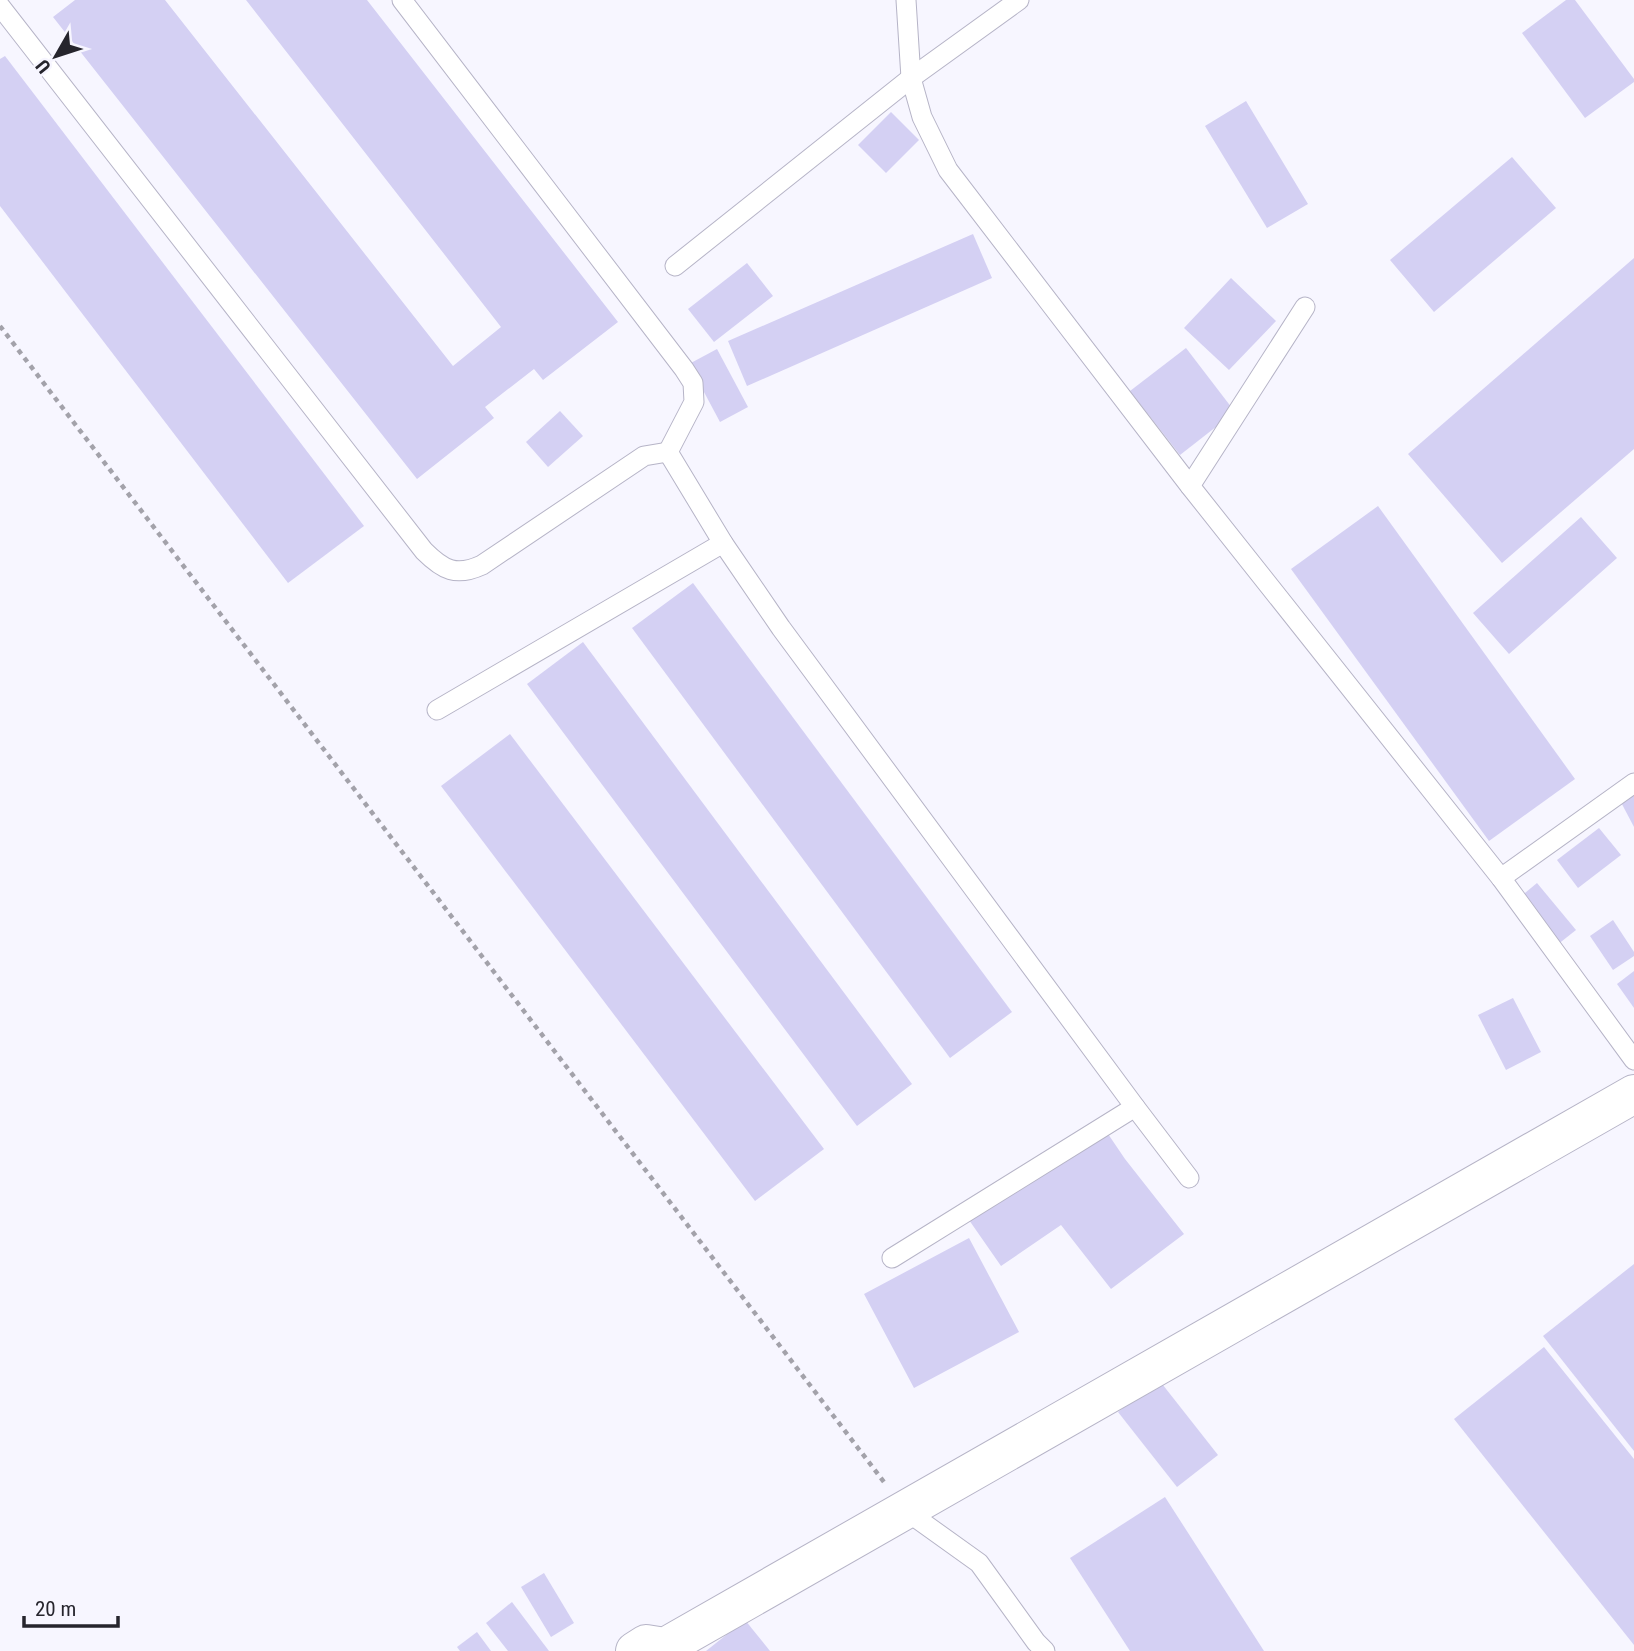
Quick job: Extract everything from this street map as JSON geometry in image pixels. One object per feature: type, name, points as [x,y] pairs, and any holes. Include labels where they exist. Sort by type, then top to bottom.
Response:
[{"type":"main road","points":[[635,1651],[646,1644],[665,1647],[1634,1094]]},
{"type":"lane","points":[[402,0],[693,383],[694,402],[668,452]]},
{"type":"lane","points":[[906,0],[911,78],[922,117],[948,170],[1190,486],[1501,878],[1634,1060]]},
{"type":"lane","points":[[675,266],[911,78],[1019,0]]},
{"type":"lane","points":[[0,6],[415,541],[438,565],[454,572],[469,571],[482,565],[644,456],[668,452]]},
{"type":"lane","points":[[1190,486],[1305,307]]},
{"type":"lane","points":[[668,452],[723,542],[782,628],[1189,1178]]},
{"type":"lane","points":[[437,710],[723,542]]},
{"type":"lane","points":[[1501,878],[1634,783]]},
{"type":"lane","points":[[892,1258],[1135,1107]]},
{"type":"lane","points":[[905,1510],[979,1563],[1045,1651]]},
{"type":"path","points":[[0,326],[905,1510]]},
{"type":"building","points":[[75,0],[165,0],[453,366],[501,327],[246,0],[367,0],[618,322],[543,380],[534,369],[485,407],[494,418],[417,479],[53,17]]},
{"type":"building","points":[[1566,0],[1575,0],[1634,79],[1634,82],[1585,118],[1522,33]]},
{"type":"building","points":[[5,56],[364,526],[288,583],[0,206],[0,59]]},
{"type":"building","points":[[1246,101],[1308,204],[1267,228],[1205,126]]},
{"type":"building","points":[[891,112],[919,140],[886,173],[858,145]]},
{"type":"building","points":[[1512,157],[1556,208],[1434,312],[1390,260]]},
{"type":"building","points":[[973,234],[992,278],[747,386],[728,341]]},
{"type":"building","points":[[1634,258],[1634,449],[1502,563],[1408,454]]},
{"type":"building","points":[[747,263],[773,296],[714,342],[688,309]]},
{"type":"building","points":[[1231,278],[1276,321],[1229,370],[1184,328]]},
{"type":"building","points":[[1186,348],[1235,412],[1180,455],[1130,391]]},
{"type":"building","points":[[717,349],[748,407],[720,422],[689,364]]},
{"type":"building","points":[[560,411],[583,436],[548,467],[526,442]]},
{"type":"building","points":[[1378,506],[1575,779],[1489,841],[1291,569]]},
{"type":"building","points":[[1581,517],[1617,558],[1509,654],[1473,613]]},
{"type":"building","points":[[693,583],[1012,1012],[950,1058],[632,628]]},
{"type":"building","points":[[583,642],[912,1084],[857,1126],[527,684]]},
{"type":"building","points":[[510,734],[824,1149],[755,1201],[441,786]]},
{"type":"building","points":[[1634,779],[1634,827],[1614,789]]},
{"type":"building","points":[[1599,828],[1621,855],[1578,888],[1557,860]]},
{"type":"building","points":[[1537,883],[1576,930],[1552,949],[1514,902]]},
{"type":"building","points":[[1613,920],[1634,956],[1613,970],[1590,936]]},
{"type":"building","points":[[1634,971],[1634,1008],[1617,984]]},
{"type":"building","points":[[1513,998],[1541,1052],[1506,1070],[1478,1015]]},
{"type":"building","points":[[1104,1128],[1184,1234],[1111,1289],[1061,1225],[1001,1266],[969,1220]]},
{"type":"building","points":[[969,1238],[1019,1332],[914,1388],[864,1294]]},
{"type":"building","points":[[1634,1264],[1634,1451],[1543,1336]]},
{"type":"building","points":[[1544,1347],[1634,1459],[1634,1645],[1454,1419]]},
{"type":"building","points":[[1159,1380],[1218,1455],[1177,1487],[1118,1412]]},
{"type":"building","points":[[1165,1497],[1264,1651],[1130,1651],[1070,1558]]},
{"type":"building","points":[[544,1573],[574,1623],[551,1637],[521,1587]]},
{"type":"building","points":[[512,1602],[549,1651],[508,1651],[486,1623]]},
{"type":"building","points":[[745,1620],[770,1651],[706,1651]]},
{"type":"building","points":[[477,1632],[491,1651],[460,1651],[457,1647]]}]
